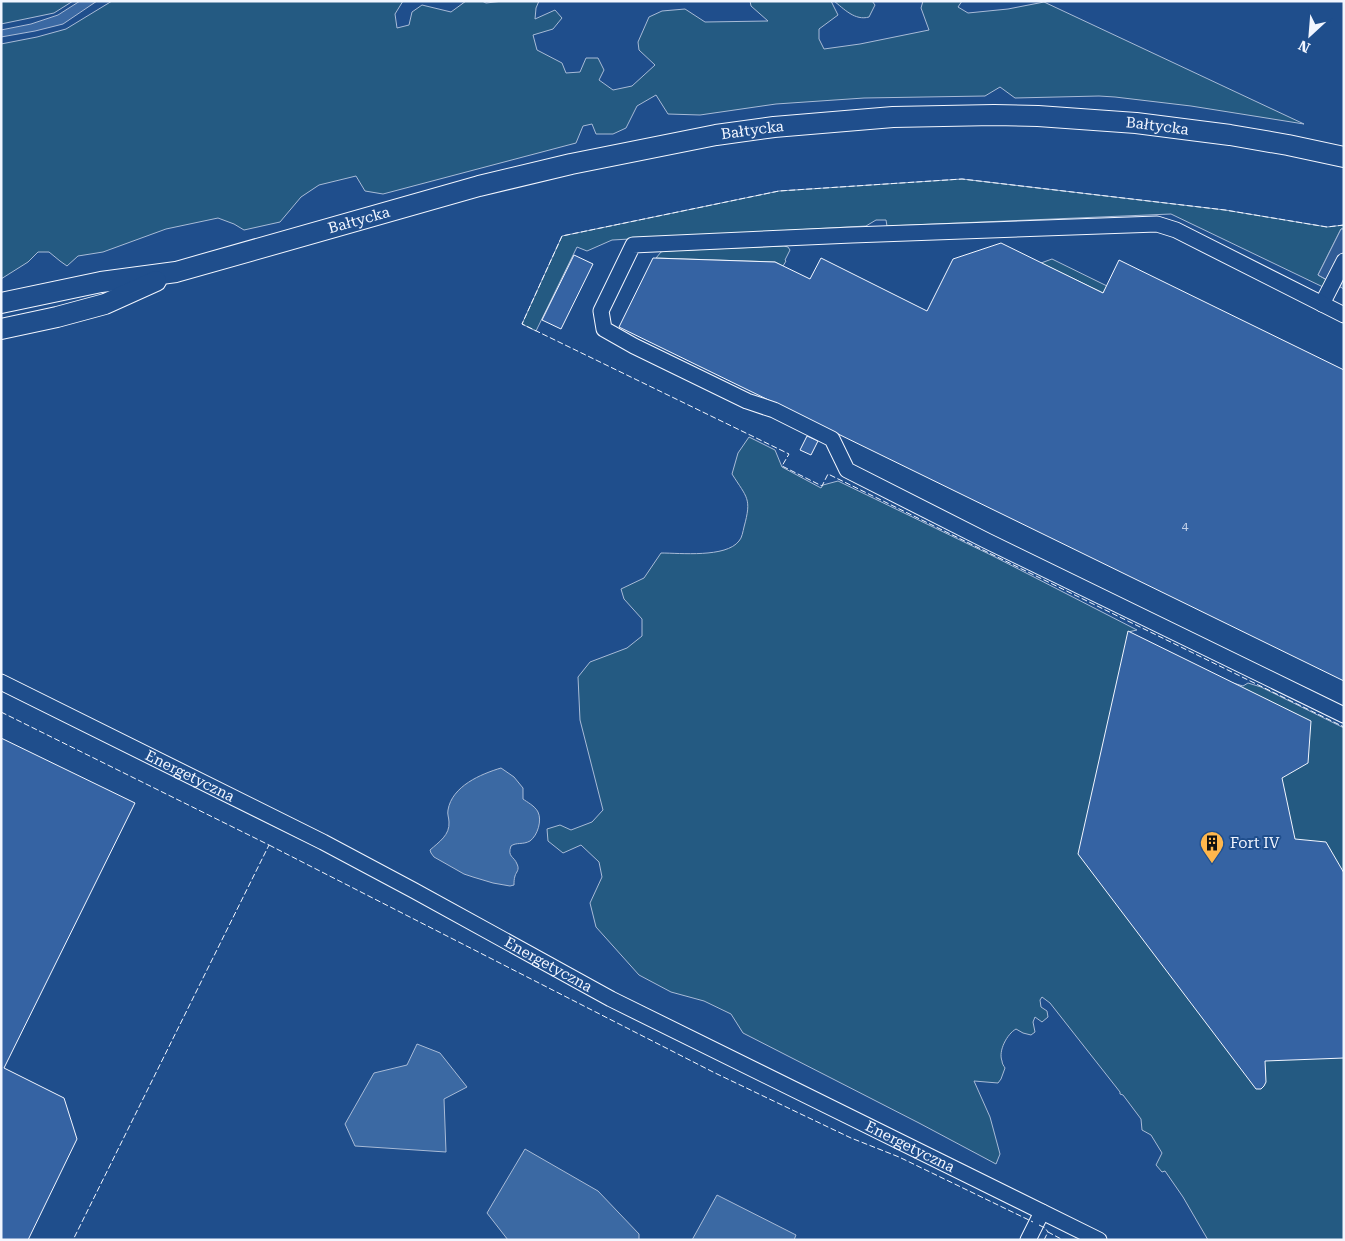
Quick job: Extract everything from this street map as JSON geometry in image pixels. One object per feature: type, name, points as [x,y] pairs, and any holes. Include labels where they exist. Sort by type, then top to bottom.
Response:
[{"type":"main road","name":"Bałtycka","points":[[1,302],[101,282],[176,272],[479,186],[571,164],[716,135],[774,127],[893,117],[1020,115],[1136,123],[1230,135],[1344,157]]},
{"type":"main road","name":"Bałtycka","points":[[1,329],[105,304],[176,272]]},
{"type":"street","points":[[1344,315],[1176,230],[1157,224],[852,235],[633,246],[601,311],[604,329],[634,346],[747,401],[774,410],[832,439],[847,470],[1005,550],[1344,715]]},
{"type":"street","points":[[1322,304],[1344,261]]},
{"type":"street","name":"Energetyczna","points":[[1,682],[323,842],[611,999],[1099,1240]]},
{"type":"street","points":[[1028,1240],[1042,1212]]},
{"type":"shaded area","points":[[1,1],[73,1],[54,13],[1,24]]},
{"type":"shaded area","points":[[80,1],[97,1],[63,24],[1,37],[1,30],[31,24],[58,15]]},
{"type":"shaded area","points":[[112,1],[403,1],[395,14],[397,28],[409,25],[412,12],[422,5],[451,12],[466,1],[482,1],[486,3],[539,1],[535,19],[555,10],[562,18],[553,29],[533,35],[537,50],[562,63],[566,73],[580,72],[586,58],[598,58],[604,70],[599,80],[613,90],[632,86],[655,65],[639,50],[638,42],[649,17],[662,11],[685,9],[705,22],[768,21],[751,6],[750,1],[831,1],[838,15],[819,29],[819,39],[824,49],[929,30],[921,8],[923,1],[962,1],[958,7],[968,13],[1008,9],[1044,2],[1304,124],[1191,106],[1115,97],[1015,98],[1000,87],[985,96],[864,98],[776,104],[700,115],[668,114],[656,95],[637,106],[626,128],[613,134],[596,134],[592,124],[583,126],[576,143],[383,194],[365,191],[356,176],[319,185],[301,197],[280,222],[244,230],[218,218],[166,229],[103,252],[78,256],[67,266],[49,252],[38,252],[28,262],[1,279],[1,44],[66,29]]},
{"type":"shaded area","points":[[834,1],[872,1],[875,5],[869,17],[864,18],[854,16]]},
{"type":"shaded area","points":[[962,179],[1225,210],[1327,227],[1344,225],[1344,229],[1341,229],[1318,275],[1327,281],[1323,287],[1171,214],[887,226],[886,220],[876,220],[866,226],[612,240],[587,251],[577,247],[536,331],[522,324],[562,236],[779,191]]},
{"type":"shaded area","points":[[1341,229],[1344,229],[1344,289],[1318,275]]},
{"type":"shaded area","points":[[784,246],[790,250],[783,266],[775,262],[656,258],[661,252],[665,251]]},
{"type":"shaded area","points":[[1052,259],[1107,286],[1103,293],[1041,263]]},
{"type":"shaded area","points":[[749,437],[775,450],[782,467],[821,488],[823,485],[838,481],[993,556],[1137,630],[1128,632],[1223,680],[1243,686],[1248,683],[1261,687],[1344,728],[1344,1240],[1208,1240],[1183,1197],[1165,1171],[1162,1172],[1156,1165],[1162,1153],[1151,1135],[1142,1130],[1141,1119],[1050,1003],[1042,997],[1040,1000],[1041,1007],[1047,1011],[1048,1017],[1042,1022],[1035,1017],[1033,1022],[1035,1032],[1031,1035],[1016,1029],[1009,1035],[1001,1052],[1002,1063],[1005,1068],[998,1083],[974,1081],[990,1117],[1000,1154],[996,1164],[743,1033],[731,1014],[704,1001],[671,992],[639,975],[596,927],[590,903],[602,877],[599,862],[581,845],[563,853],[548,841],[547,829],[560,825],[571,830],[592,822],[603,810],[580,720],[578,677],[590,662],[627,648],[642,636],[642,619],[624,599],[621,589],[644,578],[661,553],[691,554],[714,552],[733,546],[740,540],[748,504],[732,474],[738,453]]},
{"type":"shaded area","points":[[501,768],[514,777],[523,788],[523,799],[537,810],[540,819],[537,831],[530,841],[511,846],[510,854],[516,861],[518,871],[514,885],[510,886],[464,874],[434,857],[430,850],[448,831],[448,810],[455,794],[476,778]]},
{"type":"shaded area","points":[[417,1044],[440,1053],[467,1087],[444,1099],[446,1152],[355,1146],[345,1124],[374,1073],[407,1065]]},
{"type":"shaded area","points":[[525,1149],[598,1191],[639,1234],[639,1240],[508,1240],[487,1213]]},
{"type":"shaded area","points":[[717,1195],[796,1235],[794,1240],[692,1240]]},
{"type":"building","points":[[1001,243],[1103,293],[1119,260],[1344,370],[1344,681],[619,327],[653,258],[775,262],[810,279],[821,258],[927,311],[953,259]]},
{"type":"building","points":[[574,255],[593,264],[561,329],[542,320]]},
{"type":"building","points":[[807,436],[818,441],[811,455],[800,450]]},
{"type":"building","name":"Fort IV","points":[[1128,631],[1311,721],[1308,763],[1282,778],[1295,839],[1326,842],[1344,873],[1344,1058],[1265,1061],[1266,1082],[1261,1089],[1256,1089],[1078,854]]},
{"type":"building","points":[[1,738],[135,803],[4,1068],[64,1098],[77,1139],[28,1240],[1,1240]]},
{"type":"fence","points":[[1344,225],[1327,227],[1225,210],[962,179],[779,191],[562,236],[522,324],[789,454],[782,466],[822,486],[828,474],[1344,727]]},
{"type":"fence","points":[[1,712],[269,845],[73,1240]]},
{"type":"fence","points":[[269,845],[715,1073],[851,1138],[899,1157],[1033,1222]]},
{"type":"fence","points":[[1039,1225],[1048,1232]]},
{"type":"fence","points":[[1044,1240],[1048,1232],[1063,1240]]},
{"type":"place","name":"Fort IV","points":[[1212,864]]}]
